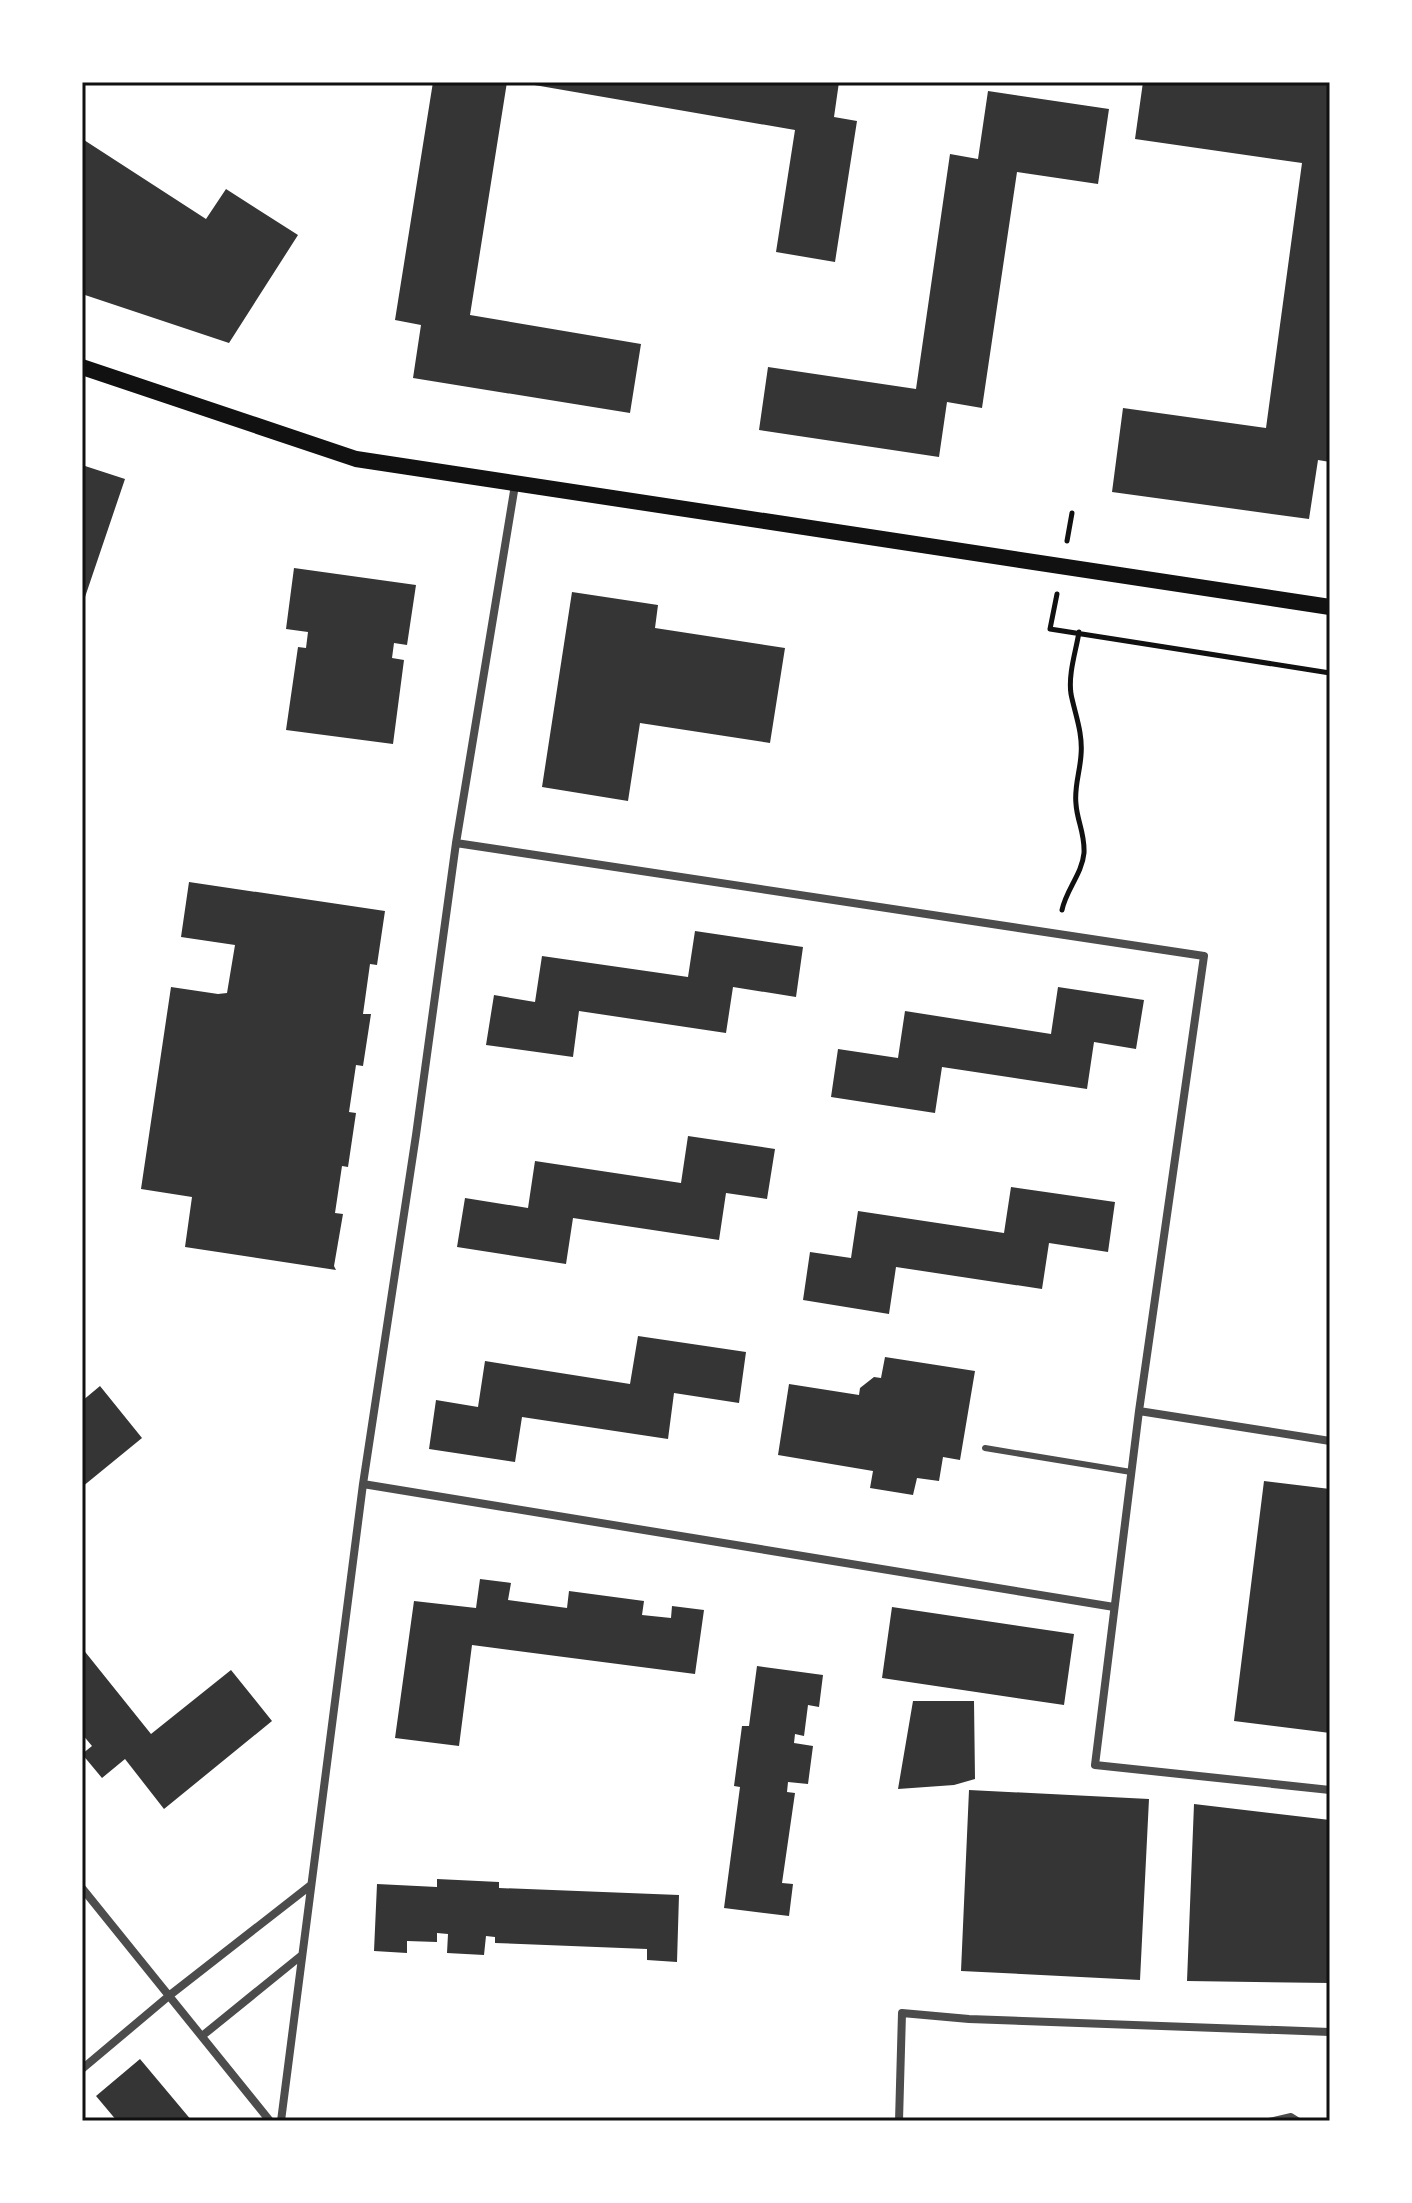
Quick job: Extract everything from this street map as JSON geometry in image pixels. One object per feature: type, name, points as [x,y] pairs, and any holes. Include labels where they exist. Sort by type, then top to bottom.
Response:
[{"type":"main road","points":[[82,367],[356,459],[1330,607]]},
{"type":"street","points":[[281,2121],[363,1484],[456,843],[515,485]]},
{"type":"street","points":[[456,843],[1204,956],[1139,1411],[1095,1765],[1330,1790]]},
{"type":"street","points":[[1139,1411],[1330,1441]]},
{"type":"street","points":[[363,1484],[1114,1607]]},
{"type":"street","points":[[82,2069],[170,1995],[312,1885]]},
{"type":"street","points":[[82,1888],[270,2121]]},
{"type":"street","points":[[202,2036],[302,1955]]},
{"type":"street","points":[[899,2121],[902,2013],[969,2019],[1330,2032]]},
{"type":"lane","points":[[985,1448],[1131,1472]]},
{"type":"lane","points":[[1269,2121],[1291,2116],[1299,2121]]},
{"type":"path","points":[[1050,629],[1330,673]]},
{"type":"path","points":[[1059,933],[1064,896],[1072,887],[1083,857],[1084,838],[1076,807],[1076,779],[1081,754],[1079,721],[1071,692],[1079,632]]},
{"type":"building","points":[[433,82],[507,82],[470,315],[641,344],[630,413],[413,378],[421,325],[395,320]]},
{"type":"building","points":[[517,82],[839,82],[834,117],[857,121],[835,262],[776,252],[795,130]]},
{"type":"building","points":[[1143,82],[1330,82],[1330,462],[1318,460],[1309,519],[1112,492],[1123,408],[1266,428],[1302,163],[1135,139]]},
{"type":"building","points":[[988,91],[1109,109],[1098,184],[1017,172],[982,408],[947,402],[939,457],[759,430],[768,367],[916,389],[950,154],[978,159]]},
{"type":"building","points":[[84,140],[206,219],[226,189],[298,235],[229,343],[82,294]]},
{"type":"building","points":[[82,465],[125,479],[84,600],[82,599]]},
{"type":"building","points":[[294,568],[416,585],[407,645],[394,643],[392,658],[404,660],[393,744],[286,730],[298,647],[306,648],[308,632],[286,629]]},
{"type":"building","points":[[572,592],[658,605],[655,628],[785,648],[770,743],[640,723],[628,801],[542,787]]},
{"type":"building","points":[[189,882],[385,911],[377,965],[370,964],[363,1014],[371,1014],[363,1066],[356,1065],[349,1112],[356,1113],[348,1167],[342,1166],[335,1213],[343,1214],[334,1266],[336,1270],[185,1247],[192,1197],[141,1189],[171,987],[227,993],[235,945],[181,937]]},
{"type":"building","points":[[695,931],[803,947],[796,997],[733,987],[726,1033],[579,1011],[573,1057],[486,1045],[494,995],[535,1002],[542,956],[688,977]]},
{"type":"building","points":[[1058,987],[1144,1000],[1136,1049],[1094,1042],[1087,1089],[942,1067],[935,1113],[831,1097],[838,1049],[898,1058],[905,1011],[1051,1034]]},
{"type":"building","points":[[688,1136],[775,1149],[767,1199],[726,1193],[719,1240],[573,1218],[566,1264],[457,1247],[465,1198],[528,1208],[535,1161],[681,1183]]},
{"type":"building","points":[[1011,1187],[1115,1202],[1108,1252],[1049,1243],[1042,1289],[896,1267],[889,1314],[803,1300],[810,1252],[851,1258],[858,1211],[1004,1233]]},
{"type":"building","points":[[638,1336],[746,1352],[739,1403],[674,1393],[668,1439],[522,1417],[515,1462],[429,1449],[436,1400],[478,1407],[485,1361],[630,1384]]},
{"type":"building","points":[[885,1357],[975,1371],[960,1460],[943,1457],[939,1481],[917,1478],[913,1495],[870,1488],[873,1471],[778,1455],[789,1384],[859,1395],[860,1388],[874,1377],[881,1378]]},
{"type":"building","points":[[100,1386],[142,1438],[82,1487],[82,1401]]},
{"type":"building","points":[[1264,1481],[1330,1489],[1330,1733],[1234,1721]]},
{"type":"building","points":[[480,1579],[511,1583],[508,1600],[567,1608],[569,1591],[644,1601],[642,1615],[671,1618],[672,1606],[704,1610],[695,1674],[472,1645],[459,1746],[395,1738],[414,1601],[476,1608]]},
{"type":"building","points":[[892,1607],[1074,1634],[1064,1705],[882,1678]]},
{"type":"building","points":[[82,1648],[151,1734],[231,1670],[272,1721],[164,1809],[125,1759],[102,1778],[82,1754],[92,1746],[82,1734]]},
{"type":"building","points":[[757,1666],[823,1675],[819,1707],[808,1705],[804,1736],[795,1734],[794,1743],[813,1746],[808,1784],[788,1782],[787,1792],[795,1793],[782,1883],[793,1884],[789,1916],[724,1908],[740,1787],[734,1786],[742,1726],[749,1726]]},
{"type":"building","points":[[913,1701],[974,1701],[975,1779],[954,1785],[898,1789]]},
{"type":"building","points":[[969,1790],[1149,1799],[1140,1980],[961,1971]]},
{"type":"building","points":[[1194,1804],[1330,1820],[1330,1983],[1187,1981]]},
{"type":"building","points":[[437,1879],[499,1882],[499,1888],[679,1895],[677,1962],[647,1960],[647,1949],[495,1943],[495,1937],[486,1936],[484,1955],[447,1953],[448,1934],[437,1933],[437,1942],[407,1941],[407,1953],[374,1951],[377,1884],[437,1887]]},
{"type":"building","points":[[140,2059],[192,2121],[117,2121],[96,2096]]}]
